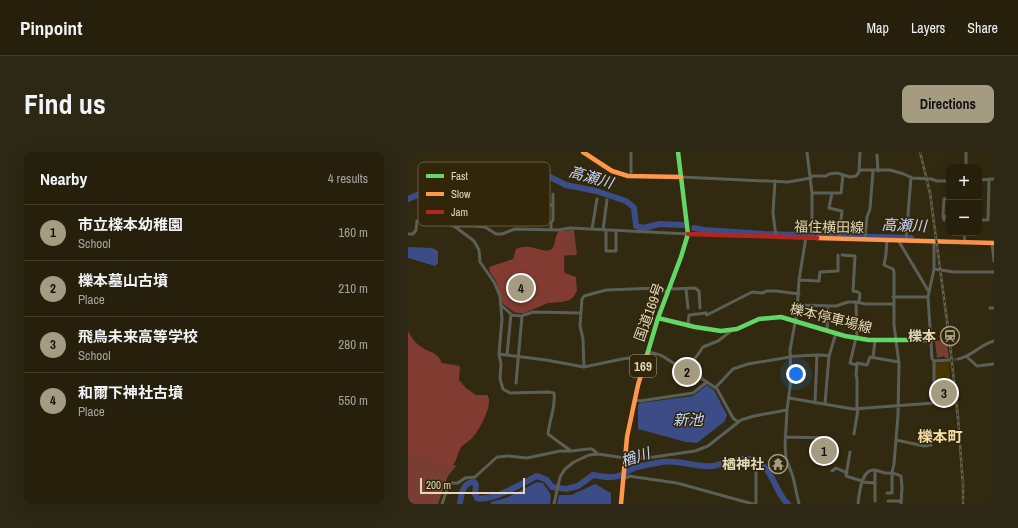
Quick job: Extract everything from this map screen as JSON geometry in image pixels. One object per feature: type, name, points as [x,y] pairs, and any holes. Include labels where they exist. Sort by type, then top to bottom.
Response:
[{"type":"main road","points":[[583,152],[612,171],[631,176],[681,177]]},
{"type":"main road","name":"国道169号","points":[[621,504],[622,479],[634,400],[645,358],[658,318],[688,234],[678,152]]},
{"type":"main road","name":"福住横田線","points":[[688,234],[865,238],[934,242],[965,241],[993,243]]},
{"type":"main road","name":"櫟本停車場線","points":[[658,318],[713,330],[730,331],[766,318],[781,317],[836,333],[875,341],[896,342],[931,340]]},
{"type":"street","points":[[630,152],[631,176]]},
{"type":"street","points":[[808,152],[812,193],[812,237]]},
{"type":"street","points":[[681,177],[788,182],[836,173],[853,177],[858,174],[860,152]]},
{"type":"street","points":[[966,152],[966,164]]},
{"type":"street","points":[[877,154],[878,171]]},
{"type":"street","points":[[859,170],[890,170],[911,177],[931,179],[936,182],[946,182]]},
{"type":"street","points":[[865,238],[866,217],[870,209],[873,171]]},
{"type":"street","points":[[812,193],[841,193],[843,175]]},
{"type":"street","points":[[906,240],[911,177]]},
{"type":"street","points":[[982,220],[988,220],[989,179]]},
{"type":"street","points":[[982,180],[994,179]]},
{"type":"street","points":[[775,181],[773,213],[776,237]]},
{"type":"street","points":[[832,193],[829,208],[842,212],[839,238]]},
{"type":"street","points":[[551,230],[551,223],[553,220],[553,194]]},
{"type":"street","points":[[592,230],[597,199]]},
{"type":"street","points":[[946,199],[944,199],[944,218],[946,218]]},
{"type":"street","points":[[607,200],[604,230],[606,251],[616,251],[616,231]]},
{"type":"street","points":[[408,234],[413,234],[416,230],[418,221]]},
{"type":"street","points":[[454,226],[474,241],[480,250],[480,262],[497,288],[500,296],[502,319],[499,354],[501,364],[500,379],[503,389],[510,393],[548,392],[554,394],[554,408],[548,434],[571,451]]},
{"type":"street","points":[[474,226],[485,227],[496,234],[502,234],[515,229],[551,230],[570,228],[688,234]]},
{"type":"street","points":[[964,236],[965,241]]},
{"type":"street","points":[[799,504],[786,458],[785,437],[791,379],[791,338],[798,305],[799,280],[806,237]]},
{"type":"street","points":[[887,240],[884,265],[893,269],[894,272],[894,325],[899,362],[898,415],[892,472],[892,493],[887,493]]},
{"type":"street","points":[[898,240],[929,292]]},
{"type":"street","points":[[789,398],[858,409],[934,403],[934,361],[932,359],[928,297],[934,269],[934,242]]},
{"type":"street","points":[[993,243],[994,261]]},
{"type":"street","points":[[799,280],[819,281],[820,272],[838,270],[838,255]]},
{"type":"street","points":[[842,255],[855,256],[853,291],[860,294],[858,302],[856,338],[850,363],[867,365],[870,357],[899,362]]},
{"type":"street","points":[[934,269],[954,272],[994,272]]},
{"type":"street","points":[[670,286],[673,289],[695,288],[699,291],[700,308]]},
{"type":"street","points":[[584,367],[580,313],[582,299],[584,296],[606,290],[658,288],[667,293]]},
{"type":"street","points":[[686,288],[688,308]]},
{"type":"street","points":[[688,325],[689,315],[706,313],[707,315],[752,292],[762,293],[767,291],[776,291],[799,294]]},
{"type":"street","points":[[893,297],[928,297]]},
{"type":"street","points":[[798,305],[836,306],[848,302],[893,304]]},
{"type":"street","points":[[500,304],[511,314],[522,316],[533,312],[580,313]]},
{"type":"street","points":[[827,330],[828,306]]},
{"type":"street","points":[[507,355],[511,314]]},
{"type":"street","points":[[516,383],[522,316]]},
{"type":"street","points":[[647,352],[656,353],[666,357],[677,365],[684,361],[694,360],[704,347],[721,339],[730,331]]},
{"type":"street","points":[[825,404],[829,356],[836,333]]},
{"type":"street","points":[[873,358],[875,341]]},
{"type":"street","points":[[958,358],[967,357],[982,345],[994,341]]},
{"type":"street","points":[[499,354],[584,367],[622,359],[636,357],[645,358]]},
{"type":"street","points":[[815,403],[818,355]]},
{"type":"street","points":[[716,387],[733,369],[748,364],[790,357],[818,355],[829,356]]},
{"type":"street","points":[[967,357],[977,366],[994,364]]},
{"type":"street","points":[[694,360],[702,379],[716,387],[733,418],[738,422]]},
{"type":"street","points":[[934,361],[949,360]]},
{"type":"street","points":[[854,434],[858,409],[856,374],[857,365]]},
{"type":"street","points":[[634,400],[640,401],[693,393],[707,382]]},
{"type":"street","points":[[554,504],[560,477],[565,469],[574,462],[588,455],[598,454],[625,458],[647,458],[700,449],[708,446],[738,422],[754,416],[787,410]]},
{"type":"street","points":[[785,437],[829,438]]},
{"type":"street","points":[[896,440],[924,446],[931,445]]},
{"type":"street","points":[[442,504],[448,486],[452,483],[458,483],[464,478],[475,477],[497,457],[509,456],[527,458],[560,451],[583,449],[592,449],[598,454]]},
{"type":"street","points":[[850,452],[846,476],[862,482],[875,483]]},
{"type":"street","points":[[832,471],[836,468],[847,473]]},
{"type":"street","points":[[875,470],[875,501]]},
{"type":"street","points":[[858,504],[862,482],[868,472],[875,470],[886,473],[892,472],[901,476],[901,503],[888,501]]},
{"type":"street","points":[[756,471],[756,504]]},
{"type":"street","points":[[622,479],[630,476],[677,483],[753,504]]},
{"type":"shaded area","points":[[574,230],[577,255],[556,256],[559,231]]},
{"type":"shaded area","points":[[559,231],[568,231],[567,236],[562,242],[564,271],[565,273],[576,277],[577,291],[570,300],[548,303],[524,313],[514,312],[502,303],[496,281],[490,272],[489,267],[513,259],[516,249],[521,247],[531,247],[547,251],[552,249]]},
{"type":"shaded area","points":[[408,331],[416,343],[438,356],[442,363],[460,366],[459,380],[466,388],[476,395],[487,395],[489,399],[485,417],[474,436],[461,447],[454,464],[443,467],[422,454],[413,452],[408,453]]},
{"type":"shaded area","points":[[942,340],[945,344],[947,344],[949,358],[945,358],[944,356],[937,358],[935,341]]},
{"type":"shaded area","points":[[949,362],[953,404],[936,404],[935,363]]},
{"type":"shaded area","points":[[408,441],[456,466],[448,476],[438,504],[408,504]]},
{"type":"water","points":[[408,247],[432,248],[438,251],[438,263],[435,266],[408,258]]},
{"type":"water","name":"新池","points":[[707,385],[714,390],[727,415],[725,421],[697,443],[686,442],[638,429],[638,405],[640,403],[693,396]]},
{"type":"water","points":[[537,482],[543,483],[551,495],[550,504],[492,504],[490,502],[506,498]]},
{"type":"water","points":[[595,484],[611,493],[611,504],[557,504],[559,495],[571,495]]},
{"type":"waterway","name":"高瀬川","points":[[550,177],[566,185],[596,191],[626,201],[634,208],[636,226],[643,228],[660,224],[683,225]]},
{"type":"waterway","name":"高瀬川","points":[[408,199],[418,195]]},
{"type":"waterway","name":"高瀬川","points":[[694,228],[765,234],[911,238]]},
{"type":"waterway","name":"楢川","points":[[460,504],[463,489],[467,484],[474,482],[476,485],[475,494],[477,498],[484,498],[499,495],[537,476],[547,480],[552,487],[566,489],[578,486],[593,475],[615,477],[637,467],[661,462],[667,461],[700,466],[713,466],[741,459],[753,460],[763,466],[768,471],[780,494],[788,504]]},
{"type":"tunnel","points":[[949,360],[958,359]]},
{"type":"railway","points":[[920,152],[930,193],[949,336],[958,418],[963,486]]},
{"type":"railway","points":[[963,481],[963,504]]},
{"type":"traffic: fast","points":[[647,355],[658,318],[688,234],[678,152]]},
{"type":"traffic: fast","points":[[658,318],[695,327],[721,331],[737,329],[759,319],[781,317],[845,336],[869,340],[931,340]]},
{"type":"traffic: slow","points":[[583,152],[612,171],[628,176],[681,177]]},
{"type":"traffic: slow","points":[[817,238],[994,243]]},
{"type":"traffic: slow","points":[[621,504],[627,437],[638,385],[647,355]]},
{"type":"traffic: jam","points":[[688,234],[817,238]]},
{"type":"place","name":"和爾下神社古墳","points":[[521,288]]},
{"type":"place","name":"櫟本","points":[[950,336]]},
{"type":"place","name":"櫟本墓山古墳","points":[[687,372]]},
{"type":"place","name":"飛鳥未来高等学校","points":[[944,393]]},
{"type":"place","name":"市立檪本幼稚園","points":[[824,451]]},
{"type":"place","name":"楢神社","points":[[778,464]]},
{"type":"district","name":"櫟本町","points":[[940,436]]}]
